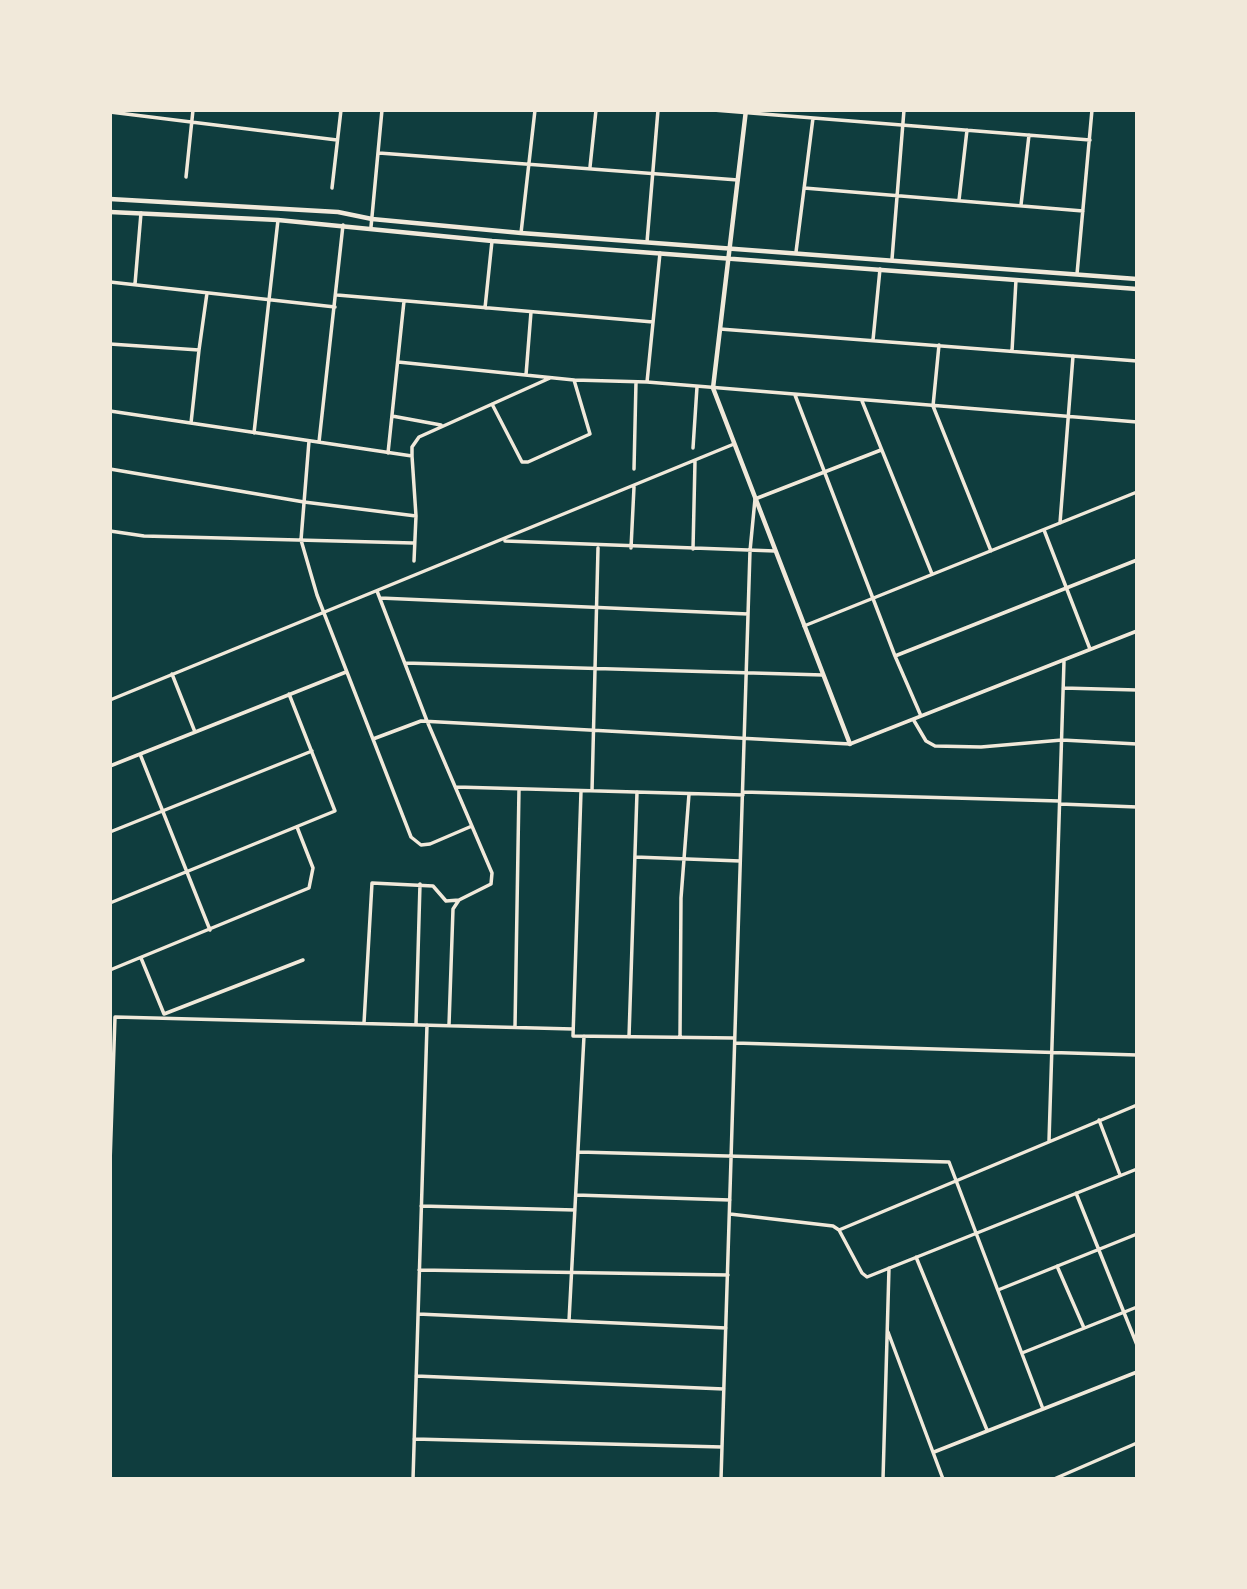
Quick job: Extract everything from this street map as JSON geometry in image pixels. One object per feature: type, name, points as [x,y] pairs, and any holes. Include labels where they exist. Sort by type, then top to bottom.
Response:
[{"type":"street","points":[[186,177],[193,110]]},
{"type":"street","points":[[332,188],[341,110]]},
{"type":"street","points":[[371,227],[382,110]]},
{"type":"street","points":[[521,233],[535,110]]},
{"type":"street","points":[[590,167],[596,110]]},
{"type":"street","points":[[647,242],[658,110]]},
{"type":"street","points":[[713,110],[1090,140]]},
{"type":"street","points":[[892,259],[904,110]]},
{"type":"street","points":[[1077,274],[1092,110]]},
{"type":"street","points":[[110,112],[337,140]]},
{"type":"street","points":[[746,112],[713,388],[850,744]]},
{"type":"street","points":[[796,252],[813,118]]},
{"type":"street","points":[[960,200],[967,131]]},
{"type":"street","points":[[1021,205],[1029,135]]},
{"type":"street","points":[[379,153],[738,180]]},
{"type":"street","points":[[804,188],[1083,211]]},
{"type":"street","points":[[110,199],[338,212],[372,219],[521,233],[1137,279]]},
{"type":"street","points":[[110,212],[278,220],[371,227],[492,241],[1137,289]]},
{"type":"street","points":[[135,284],[141,213]]},
{"type":"street","points":[[254,433],[278,220]]},
{"type":"street","points":[[319,443],[344,225]]},
{"type":"street","points":[[485,308],[492,241]]},
{"type":"street","points":[[647,383],[660,253]]},
{"type":"street","points":[[873,340],[880,269]]},
{"type":"street","points":[[1012,351],[1016,280]]},
{"type":"street","points":[[110,282],[335,307]]},
{"type":"street","points":[[191,424],[207,293]]},
{"type":"street","points":[[337,295],[653,323]]},
{"type":"street","points":[[388,453],[404,301]]},
{"type":"street","points":[[526,375],[531,312]]},
{"type":"street","points":[[720,329],[1137,361]]},
{"type":"street","points":[[110,344],[199,350]]},
{"type":"street","points":[[940,345],[933,406],[991,551]]},
{"type":"street","points":[[1060,523],[1073,356]]},
{"type":"street","points":[[398,362],[574,380],[636,382],[1137,422]]},
{"type":"street","points":[[414,561],[416,516],[412,456],[415,440],[551,377]]},
{"type":"street","points":[[492,404],[522,462],[528,462],[590,434],[574,380]]},
{"type":"street","points":[[634,469],[636,382]]},
{"type":"street","points":[[693,448],[697,387]]},
{"type":"street","points":[[795,395],[895,656],[921,716]]},
{"type":"street","points":[[862,400],[932,574]]},
{"type":"street","points":[[110,411],[412,456]]},
{"type":"street","points":[[392,416],[443,426]]},
{"type":"street","points":[[309,441],[301,540],[323,611],[411,837],[421,845],[430,844],[472,826]]},
{"type":"street","points":[[110,700],[734,444]]},
{"type":"street","points":[[755,499],[881,450]]},
{"type":"street","points":[[693,549],[695,461]]},
{"type":"street","points":[[110,469],[304,502],[416,516]]},
{"type":"street","points":[[631,548],[634,486]]},
{"type":"street","points":[[804,626],[1137,492]]},
{"type":"street","points":[[722,1479],[750,551],[755,499]]},
{"type":"street","points":[[1044,529],[1090,649]]},
{"type":"street","points":[[110,531],[144,536],[413,543]]},
{"type":"street","points":[[503,541],[598,547],[775,551]]},
{"type":"street","points":[[592,791],[598,547]]},
{"type":"street","points":[[895,656],[1137,560]]},
{"type":"street","points":[[365,1023],[372,883],[433,886],[446,901],[459,900],[491,884],[492,873],[427,721],[377,591]]},
{"type":"street","points":[[380,598],[748,614]]},
{"type":"street","points":[[373,738],[427,721],[850,744],[1137,631]]},
{"type":"street","points":[[1049,1141],[1064,659]]},
{"type":"street","points":[[405,663],[823,675]]},
{"type":"street","points":[[110,766],[346,672]]},
{"type":"street","points":[[172,674],[195,732]]},
{"type":"street","points":[[1063,688],[1137,690]]},
{"type":"street","points":[[110,903],[335,811],[289,694]]},
{"type":"street","points":[[913,719],[926,741],[935,746],[981,747],[1062,740],[1137,744]]},
{"type":"street","points":[[110,832],[312,751]]},
{"type":"street","points":[[140,754],[210,930]]},
{"type":"street","points":[[456,787],[689,794],[743,793],[1137,807]]},
{"type":"street","points":[[514,1027],[519,789]]},
{"type":"street","points":[[581,791],[573,1036],[680,1037],[1137,1055]]},
{"type":"street","points":[[629,1037],[637,792]]},
{"type":"street","points":[[680,1037],[681,898],[687,859],[689,794]]},
{"type":"street","points":[[110,970],[309,888],[313,868],[298,827]]},
{"type":"street","points":[[635,858],[740,861]]},
{"type":"street","points":[[416,1024],[420,884]]},
{"type":"street","points":[[449,1025],[453,909],[459,900]]},
{"type":"street","points":[[141,958],[164,1014],[303,960]]},
{"type":"street","points":[[110,1163],[115,1017],[573,1029]]},
{"type":"street","points":[[412,1479],[427,1025]]},
{"type":"street","points":[[569,1321],[584,1037]]},
{"type":"street","points":[[839,1230],[1137,1105]]},
{"type":"street","points":[[1099,1121],[1120,1175]]},
{"type":"street","points":[[579,1152],[949,1162],[1043,1409]]},
{"type":"street","points":[[730,1214],[833,1226],[839,1230],[862,1273],[867,1277],[1137,1169]]},
{"type":"street","points":[[1076,1193],[1137,1345]]},
{"type":"street","points":[[576,1195],[730,1200]]},
{"type":"street","points":[[421,1206],[575,1210]]},
{"type":"street","points":[[998,1290],[1137,1234]]},
{"type":"street","points":[[916,1257],[987,1431]]},
{"type":"street","points":[[1057,1266],[1084,1328]]},
{"type":"street","points":[[883,1479],[889,1268]]},
{"type":"street","points":[[419,1270],[728,1275]]},
{"type":"street","points":[[1022,1353],[1137,1307]]},
{"type":"street","points":[[418,1314],[726,1328]]},
{"type":"street","points":[[887,1330],[943,1479]]},
{"type":"street","points":[[934,1452],[1137,1372]]},
{"type":"street","points":[[416,1376],[724,1389]]},
{"type":"street","points":[[414,1439],[722,1447]]},
{"type":"street","points":[[1054,1479],[1137,1443]]}]
